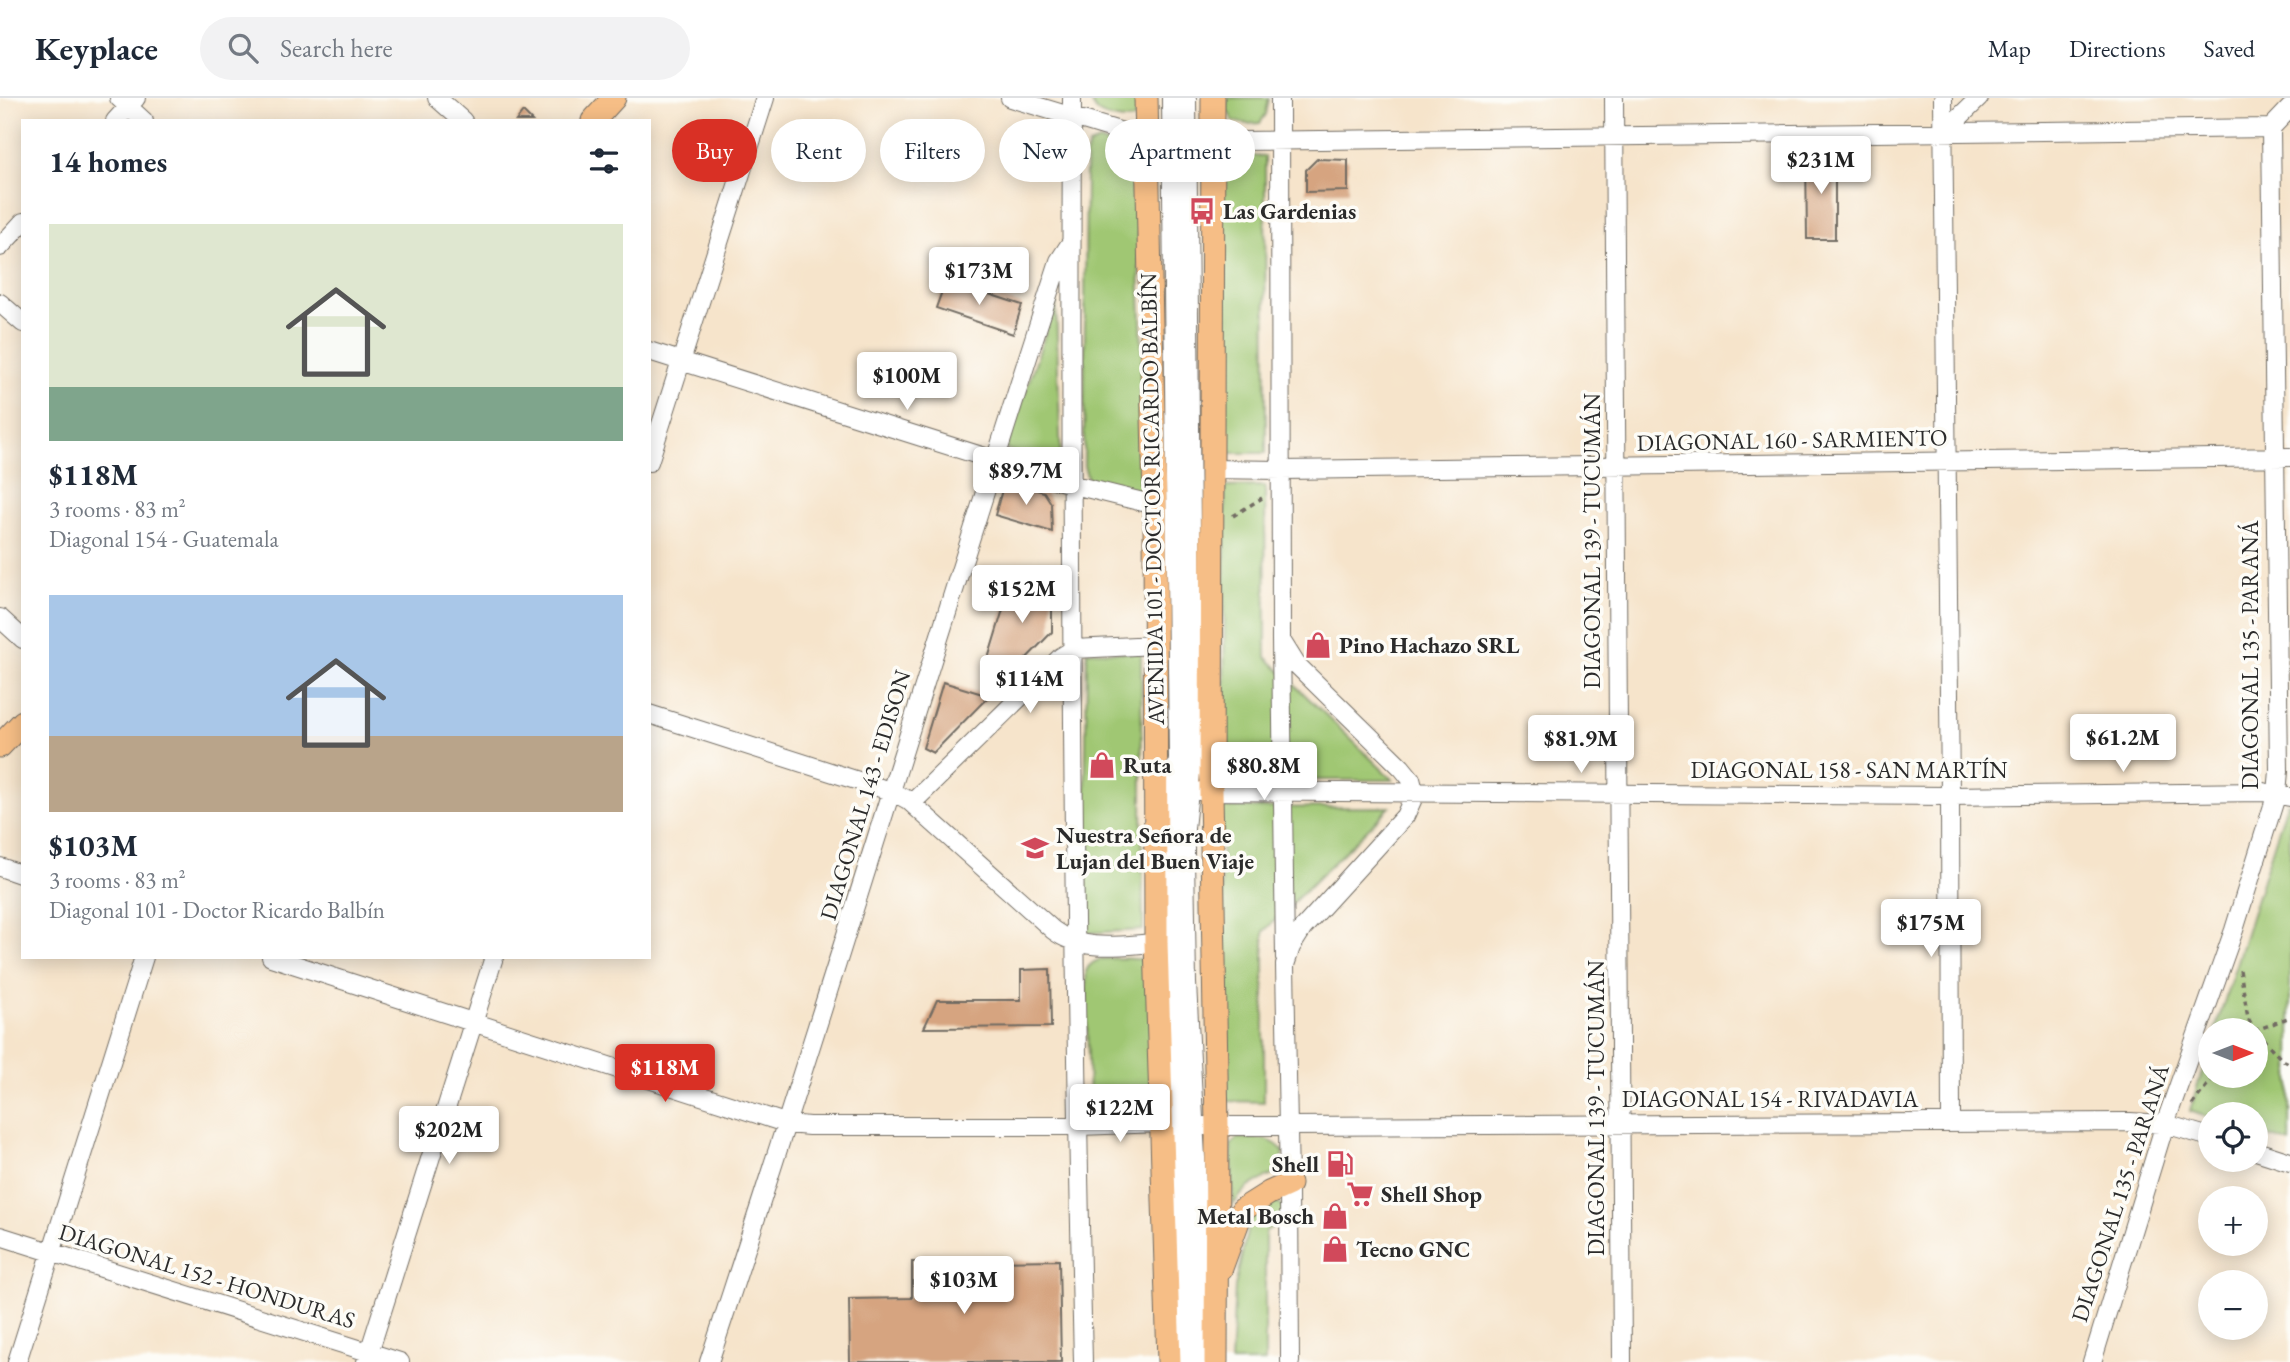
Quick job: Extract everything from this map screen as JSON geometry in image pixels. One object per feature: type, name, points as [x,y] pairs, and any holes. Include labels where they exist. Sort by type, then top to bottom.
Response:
[{"type":"main road","points":[[595,119],[614,98]]},
{"type":"main road","name":"AVENIDA 101 - DOCTOR RICARDO BALBÍN","points":[[1146,98],[1146,119]]},
{"type":"main road","name":"AVENIDA 101 - DOCTOR RICARDO BALBÍN","points":[[1213,98],[1213,119]]},
{"type":"main road","name":"AVENIDA 101 - DOCTOR RICARDO BALBÍN","points":[[1147,182],[1156,645],[1183,791],[1187,1125],[1168,1362]]},
{"type":"main road","name":"AVENIDA 101 - DOCTOR RICARDO BALBÍN","points":[[1213,182],[1211,468],[1183,791],[1156,943],[1187,1125],[1217,1277],[1216,1362]]},
{"type":"main road","points":[[0,746],[21,724]]},
{"type":"main road","points":[[1217,1277],[1233,1242],[1235,1227],[1242,1210],[1289,1184]]},
{"type":"street","points":[[437,98],[461,119]]},
{"type":"street","points":[[651,456],[765,98]]},
{"type":"street","points":[[1010,98],[1105,127]]},
{"type":"street","points":[[1072,98],[1070,484],[1083,1362]]},
{"type":"street","points":[[1171,98],[1175,119]]},
{"type":"street","points":[[1183,119],[1187,98]]},
{"type":"street","points":[[1280,98],[1281,640],[1290,1362]]},
{"type":"street","name":"DIAGONAL 139 - TUCUMÁN","points":[[1614,98],[1622,1362]]},
{"type":"street","points":[[1942,98],[1951,1122]]},
{"type":"street","points":[[1943,133],[1979,98]]},
{"type":"street","points":[[116,119],[128,101],[142,119]]},
{"type":"street","points":[[1255,141],[2271,128],[2290,108]]},
{"type":"street","name":"DIAGONAL 135 - PARANÁ","points":[[2092,1362],[2165,1124],[2283,795],[2278,771],[2282,457],[2271,128]]},
{"type":"street","points":[[1180,182],[1193,755],[1169,826],[1170,987],[1187,1125],[1201,1362]]},
{"type":"street","points":[[0,247],[21,224]]},
{"type":"street","name":"DIAGONAL 143 - EDISON","points":[[709,1362],[893,792],[994,460],[1059,261],[1070,244]]},
{"type":"street","points":[[0,303],[21,321]]},
{"type":"street","points":[[651,352],[1070,484],[1155,505]]},
{"type":"street","name":"DIAGONAL 160 - SARMIENTO","points":[[1211,468],[1282,478],[1616,466],[2282,457]]},
{"type":"street","points":[[0,618],[21,637]]},
{"type":"street","points":[[1281,640],[1296,664],[1402,768],[1411,779],[1415,794],[1405,816],[1303,928],[1284,965]]},
{"type":"street","points":[[912,803],[1061,657],[1073,649],[1156,645]]},
{"type":"street","points":[[651,715],[893,792],[912,803],[1053,930],[1075,943],[1094,946],[1156,943]]},
{"type":"street","name":"DIAGONAL 158 - SAN MARTÍN","points":[[1183,791],[1950,796],[2283,795]]},
{"type":"street","points":[[0,867],[21,874]]},
{"type":"street","points":[[17,1362],[144,959]]},
{"type":"street","name":"DIAGONAL 154 - RIVADAVIA","points":[[277,959],[788,1124],[809,1126],[2130,1122],[2165,1124],[2198,1134]]},
{"type":"street","points":[[368,1357],[493,959]]},
{"type":"street","points":[[1184,1362],[1187,1125]]},
{"type":"street","points":[[2268,1155],[2290,1162]]},
{"type":"street","name":"DIAGONAL 152 - HONDURAS","points":[[0,1236],[368,1357],[400,1362]]},
{"type":"path","points":[[1224,522],[1282,478]]},
{"type":"path","points":[[2234,930],[2248,1018]]},
{"type":"path","points":[[2268,1026],[2290,1017]]},
{"type":"path","points":[[2268,1045],[2290,1064]]},
{"type":"green space","points":[[1090,98],[1137,98],[1137,112],[1134,119],[1118,119],[1099,113]]},
{"type":"green space","points":[[1227,98],[1269,98],[1266,114],[1260,123],[1255,123],[1255,119],[1232,119],[1227,109]]},
{"type":"green space","points":[[1099,141],[1105,143],[1105,182],[1137,182],[1146,480],[1143,488],[1134,494],[1088,479],[1084,466],[1086,182],[1091,182],[1091,144]]},
{"type":"green space","points":[[1255,156],[1265,156],[1266,453],[1223,453],[1222,182],[1255,182]]},
{"type":"green space","points":[[1056,302],[1061,467],[1006,449]]},
{"type":"green space","points":[[1265,486],[1266,657],[1393,780],[1224,780],[1225,487]]},
{"type":"green space","points":[[1087,651],[1141,653],[1143,930],[1084,933]]},
{"type":"green space","points":[[2287,803],[2290,804],[2290,1143],[2268,1136],[2268,1102],[2198,1102],[2198,1114],[2190,1111],[2198,1085],[2198,1088],[2268,1088],[2268,1018],[2219,1018]]},
{"type":"green space","points":[[1390,807],[1264,931],[1264,1102],[1224,1101],[1221,808]]},
{"type":"green space","points":[[1101,959],[1145,961],[1150,968],[1152,1103],[1144,1116],[1107,1116],[1094,1110],[1089,1104],[1086,971],[1090,965]]},
{"type":"green space","points":[[1238,1138],[1268,1141],[1283,1151],[1276,1172],[1256,1182],[1233,1205],[1231,1145]]},
{"type":"green space","points":[[1273,1200],[1283,1207],[1284,1221],[1265,1231],[1265,1362],[1231,1362],[1235,1287],[1250,1218]]},
{"type":"building","points":[[523,112],[530,119],[518,119]]},
{"type":"building","points":[[1806,153],[1835,153],[1835,239],[1807,239]]},
{"type":"building","points":[[1317,159],[1348,160],[1348,191],[1306,192],[1306,170]]},
{"type":"building","points":[[946,280],[1022,305],[1013,334],[936,308]]},
{"type":"building","points":[[1015,484],[1044,492],[1051,503],[1052,532],[995,515],[1002,490]]},
{"type":"building","points":[[1012,580],[1052,592],[1052,632],[1015,670],[987,662]]},
{"type":"building","points":[[943,682],[989,696],[933,753],[923,748]]},
{"type":"building","points":[[1050,969],[1051,1027],[924,1028],[937,1000],[1021,1000],[1021,970]]},
{"type":"building","points":[[1059,1260],[1061,1362],[850,1362],[849,1299],[912,1298],[912,1262]]},
{"type":"place","name":"Las Gardenias","points":[[1202,211]]},
{"type":"place","name":"Pino Hachazo SRL","points":[[1318,645]]},
{"type":"place","name":"Ruta","points":[[1102,765]]},
{"type":"place","name":"Nuestra Señora de Lujan del Buen Viaje","points":[[1035,848]]},
{"type":"place","name":"Shell","points":[[1340,1164]]},
{"type":"place","name":"Shell Shop","points":[[1360,1194]]},
{"type":"place","name":"Metal Bosch","points":[[1335,1216]]},
{"type":"place","name":"Tecno GNC","points":[[1335,1249]]}]
